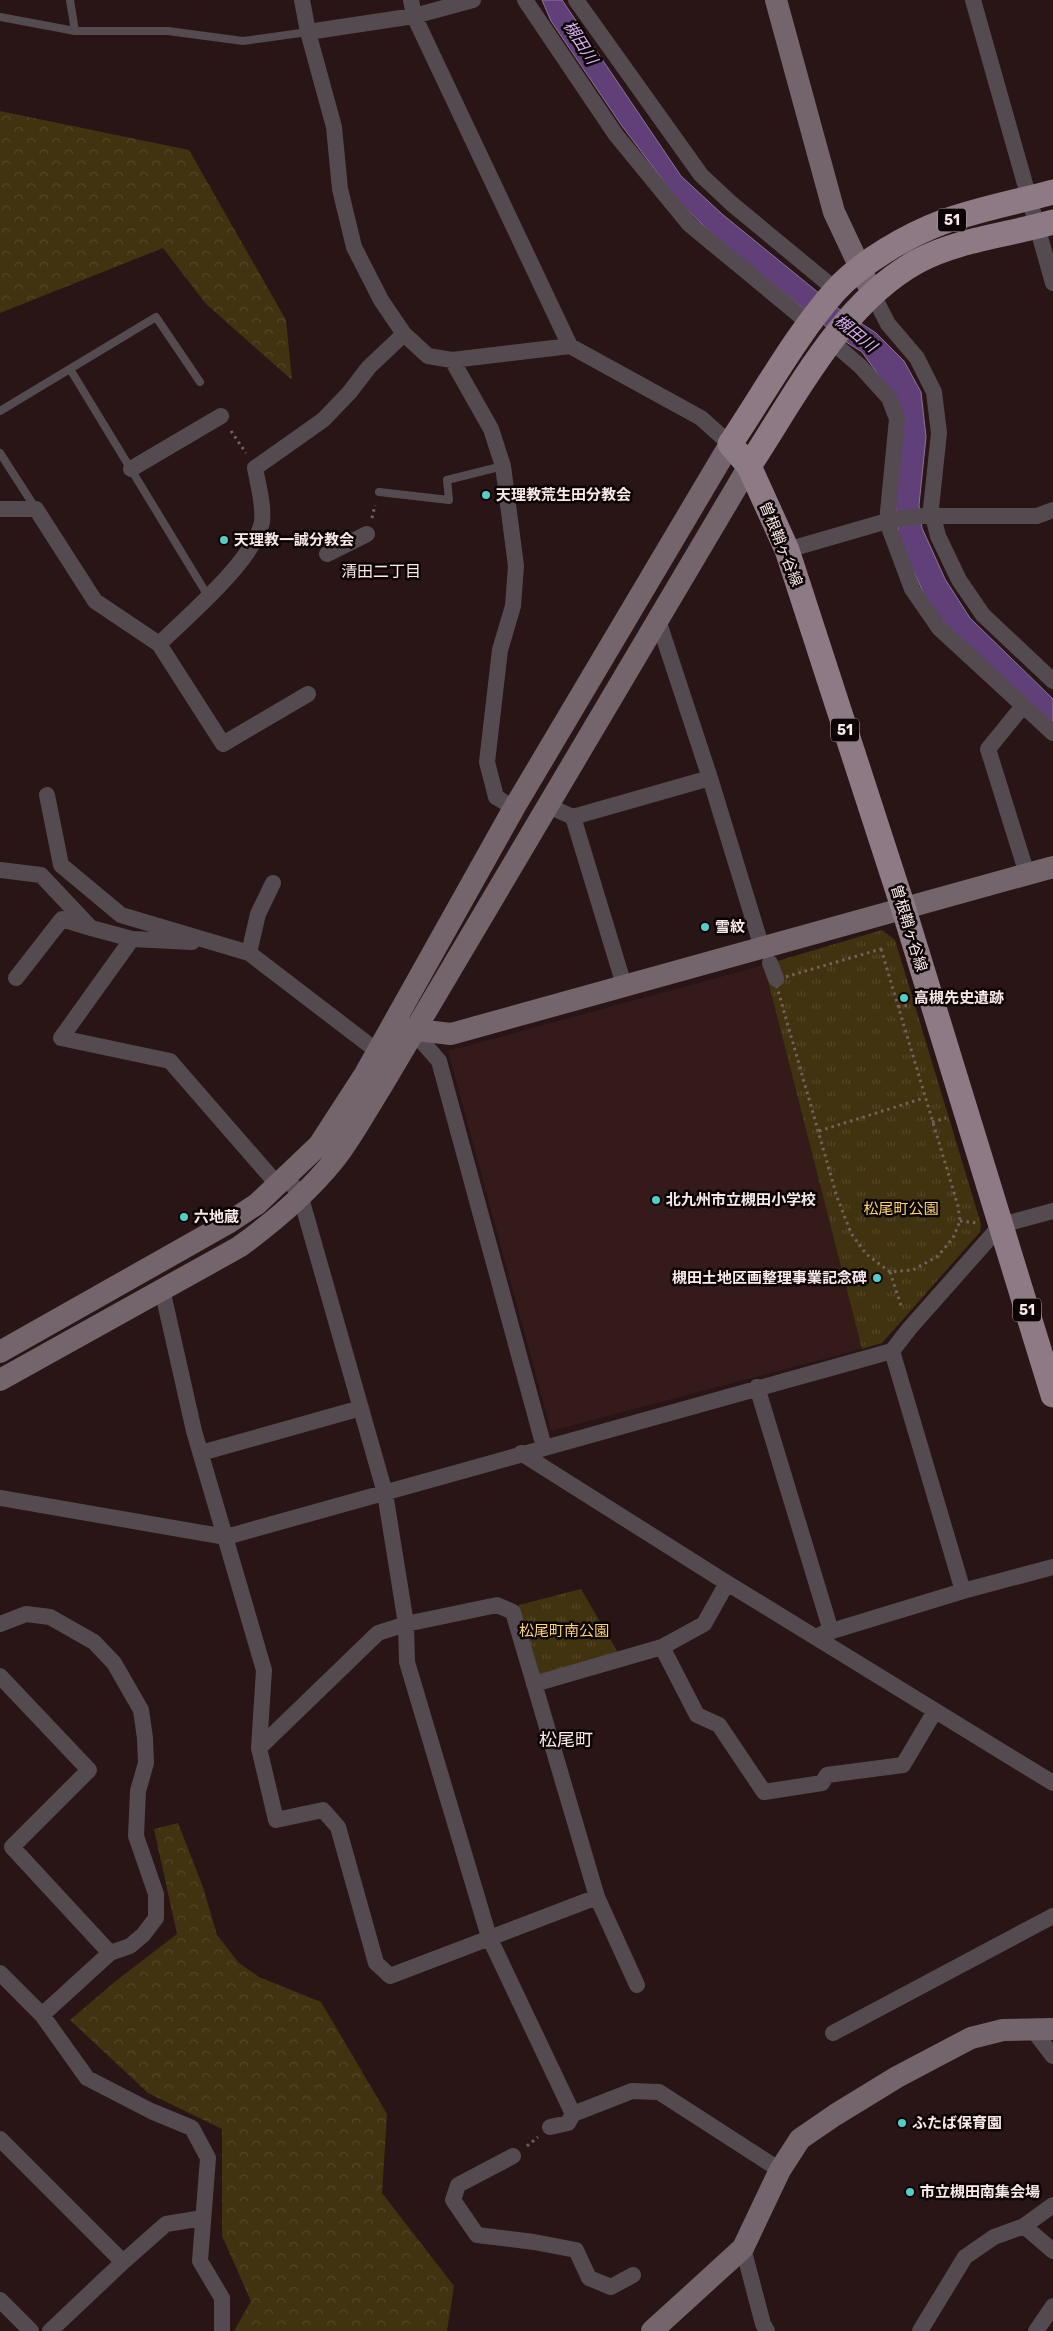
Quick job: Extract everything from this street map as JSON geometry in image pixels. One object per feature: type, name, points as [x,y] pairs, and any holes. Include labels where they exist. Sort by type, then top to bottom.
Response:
[{"type":"main road","name":"51","points":[[730,444],[812,321],[836,290],[860,270],[905,240],[944,222],[1053,192]]},
{"type":"main road","name":"51","points":[[749,466],[833,338],[865,301],[927,257],[953,247],[1046,224]]},
{"type":"main road","name":"曽根鞘ヶ谷線","points":[[730,444],[749,466],[787,550],[904,910],[991,1225],[1053,1394]]},
{"type":"street","points":[[0,1352],[228,1223],[257,1204],[319,1144],[377,1050],[514,808],[730,444],[701,418],[570,346],[452,360],[428,356],[404,334],[381,300],[354,247],[340,189],[334,126],[308,32],[302,0]]},
{"type":"street","points":[[308,32],[412,8],[473,0]]},
{"type":"street","points":[[525,0],[616,135],[689,224],[812,321]]},
{"type":"street","points":[[576,0],[701,175],[732,204],[836,290]]},
{"type":"street","points":[[776,0],[834,212],[860,270],[865,301],[917,358],[934,392],[939,433],[931,508],[928,516],[959,580],[983,615],[1053,682]]},
{"type":"street","points":[[973,0],[1029,198],[1046,224],[1053,283]]},
{"type":"street","points":[[412,8],[570,346]]},
{"type":"street","points":[[159,644],[208,596],[256,541],[262,520],[255,468],[323,420],[349,394],[369,367],[404,334]]},
{"type":"street","points":[[833,338],[888,398],[897,419],[890,520],[912,589],[939,628],[1053,733]]},
{"type":"street","points":[[452,360],[491,429],[503,466],[516,566],[513,606],[500,650],[487,762],[496,797],[514,808]]},
{"type":"street","points":[[131,469],[221,416]]},
{"type":"street","points":[[0,1380],[239,1247],[274,1222],[301,1198],[336,1157],[749,466]]},
{"type":"street","points":[[0,509],[36,509],[95,601],[159,644],[223,744],[308,694]]},
{"type":"street","points":[[787,550],[890,520],[928,516],[1037,516],[1053,510]]},
{"type":"street","points":[[327,554],[367,534]]},
{"type":"street","points":[[658,620],[766,956],[776,979]]},
{"type":"street","points":[[1023,706],[988,749],[1027,874]]},
{"type":"street","points":[[546,805],[573,817],[710,778]]},
{"type":"street","points":[[46,795],[61,865],[121,914],[249,953],[377,1050]]},
{"type":"street","points":[[573,817],[624,984]]},
{"type":"street","points":[[391,1026],[413,1031],[451,1034],[624,984],[766,956],[904,910],[1053,867]]},
{"type":"street","points":[[0,870],[41,875],[91,928]]},
{"type":"street","points":[[249,953],[258,914],[273,883]]},
{"type":"street","points":[[16,978],[62,919],[132,939],[216,943]]},
{"type":"street","points":[[132,939],[61,1038],[170,1061],[301,1198],[385,1492],[406,1624],[407,1662],[489,1937],[573,2114]]},
{"type":"street","points":[[413,1031],[439,1061],[544,1447]]},
{"type":"street","points":[[0,1498],[226,1537],[757,1387],[892,1351],[991,1225],[1053,1211]]},
{"type":"street","points":[[162,1290],[201,1453],[264,1670],[259,1748],[276,1820],[323,1810],[338,1827],[376,1963],[390,1976],[597,1897]]},
{"type":"street","points":[[892,1351],[963,1591]]},
{"type":"street","points":[[757,1387],[831,1631]]},
{"type":"street","points":[[201,1453],[361,1408]]},
{"type":"street","points":[[521,1453],[727,1583],[1053,1783]]},
{"type":"street","points":[[815,1637],[963,1591],[1053,1567]]},
{"type":"street","points":[[534,1684],[662,1647],[704,1624],[727,1583]]},
{"type":"street","points":[[259,1748],[378,1634],[406,1624],[497,1605],[513,1612],[597,1897],[637,1985]]},
{"type":"street","points":[[0,1624],[26,1614],[50,1617],[71,1627],[94,1642],[114,1663],[141,1710],[146,1763],[138,1791],[136,1836],[156,1894],[156,1918],[144,1935],[130,1946],[110,1953],[42,2015]]},
{"type":"street","points":[[662,1647],[697,1715],[719,1725],[764,1792],[822,1783],[826,1775],[903,1765],[935,1711]]},
{"type":"street","points":[[0,1676],[89,1770],[12,1847],[110,1953]]},
{"type":"street","points":[[833,2033],[1053,1916]]},
{"type":"street","points":[[0,1973],[42,2015],[87,2078],[151,2111],[192,2128],[208,2158],[200,2261],[222,2298],[222,2331]]},
{"type":"street","points":[[652,2331],[743,2248],[780,2170],[800,2140],[835,2115],[897,2078],[971,2038],[1002,2030],[1043,2029],[1053,2056]]},
{"type":"street","points":[[550,2127],[568,2123],[573,2114],[632,2091],[659,2092],[780,2170]]},
{"type":"street","points":[[0,2139],[123,2262]]},
{"type":"street","points":[[513,2156],[458,2185],[452,2200],[477,2236],[534,2242],[576,2250],[589,2278],[611,2288],[632,2276]]},
{"type":"street","points":[[920,2331],[966,2257],[994,2237],[1024,2226],[1053,2205]]},
{"type":"street","points":[[50,2331],[166,2224],[204,2218]]},
{"type":"street","points":[[1024,2226],[1053,2251]]},
{"type":"street","points":[[743,2248],[763,2324],[767,2331]]},
{"type":"street","points":[[0,2300],[31,2331]]},
{"type":"street","points":[[1036,2331],[1053,2306]]},
{"type":"lane","points":[[70,0],[75,31]]},
{"type":"lane","points":[[0,17],[75,31],[168,32],[243,41],[308,32]]},
{"type":"lane","points":[[0,412],[156,317],[200,382]]},
{"type":"lane","points":[[70,369],[208,596]]},
{"type":"lane","points":[[0,453],[36,509]]},
{"type":"lane","points":[[379,492],[449,500],[447,480],[503,466]]},
{"type":"path","points":[[367,534],[379,492]]},
{"type":"path","points":[[890,1272],[913,1270],[938,1256],[953,1238],[960,1221],[958,1206],[924,1098],[881,949],[776,979],[837,1197],[850,1233],[866,1254],[890,1272],[909,1329]]},
{"type":"path","points":[[898,1008],[916,1004]]},
{"type":"path","points":[[819,1131],[924,1098]]},
{"type":"path","points":[[960,1221],[991,1225]]},
{"type":"path","points":[[513,2156],[550,2127]]},
{"type":"shaded area","name":"北九州市立槻田小学校","points":[[764,965],[862,1349],[551,1431],[448,1051]]},
{"type":"green space","points":[[0,111],[189,150],[286,320],[292,380],[206,304],[163,248],[0,313]]},
{"type":"green space","name":"松尾町公園","points":[[882,930],[895,940],[981,1224],[980,1232],[882,1343],[862,1349],[764,965]]},
{"type":"green space","name":"松尾町南公園","points":[[581,1589],[620,1656],[540,1677],[519,1605]]},
{"type":"green space","points":[[178,1823],[203,1887],[217,1935],[239,1963],[259,1977],[321,2002],[387,2114],[382,2193],[454,2286],[447,2331],[234,2331],[251,2301],[222,2236],[222,2129],[148,2093],[70,2020],[117,1980],[177,1934],[154,1829]]},
{"type":"water","name":"槻田川","points":[[542,0],[562,0],[681,176],[722,214],[836,307],[876,333],[904,361],[921,392],[926,437],[919,505],[922,528],[945,579],[970,618],[1053,699],[1053,724],[959,640],[929,604],[907,558],[899,536],[895,502],[889,390],[862,352],[843,340],[723,244],[681,204],[622,126],[551,21]]},
{"type":"place","name":"天理教荒生田分教会","points":[[486,495]]},
{"type":"place","name":"天理教一誠分教会","points":[[224,540]]},
{"type":"place","name":"雪紋","points":[[705,927]]},
{"type":"place","name":"高槻先史遺跡","points":[[904,998]]},
{"type":"place","name":"北九州市立槻田小学校","points":[[656,1200]]},
{"type":"place","name":"六地蔵","points":[[184,1217]]},
{"type":"place","name":"槻田土地区画整理事業記念碑","points":[[877,1278]]},
{"type":"place","name":"ふたば保育園","points":[[902,2123]]},
{"type":"place","name":"市立槻田南集会場","points":[[910,2192]]},
{"type":"district","name":"清田二丁目","points":[[381,571]]},
{"type":"district","name":"松尾町","points":[[566,1740]]}]
